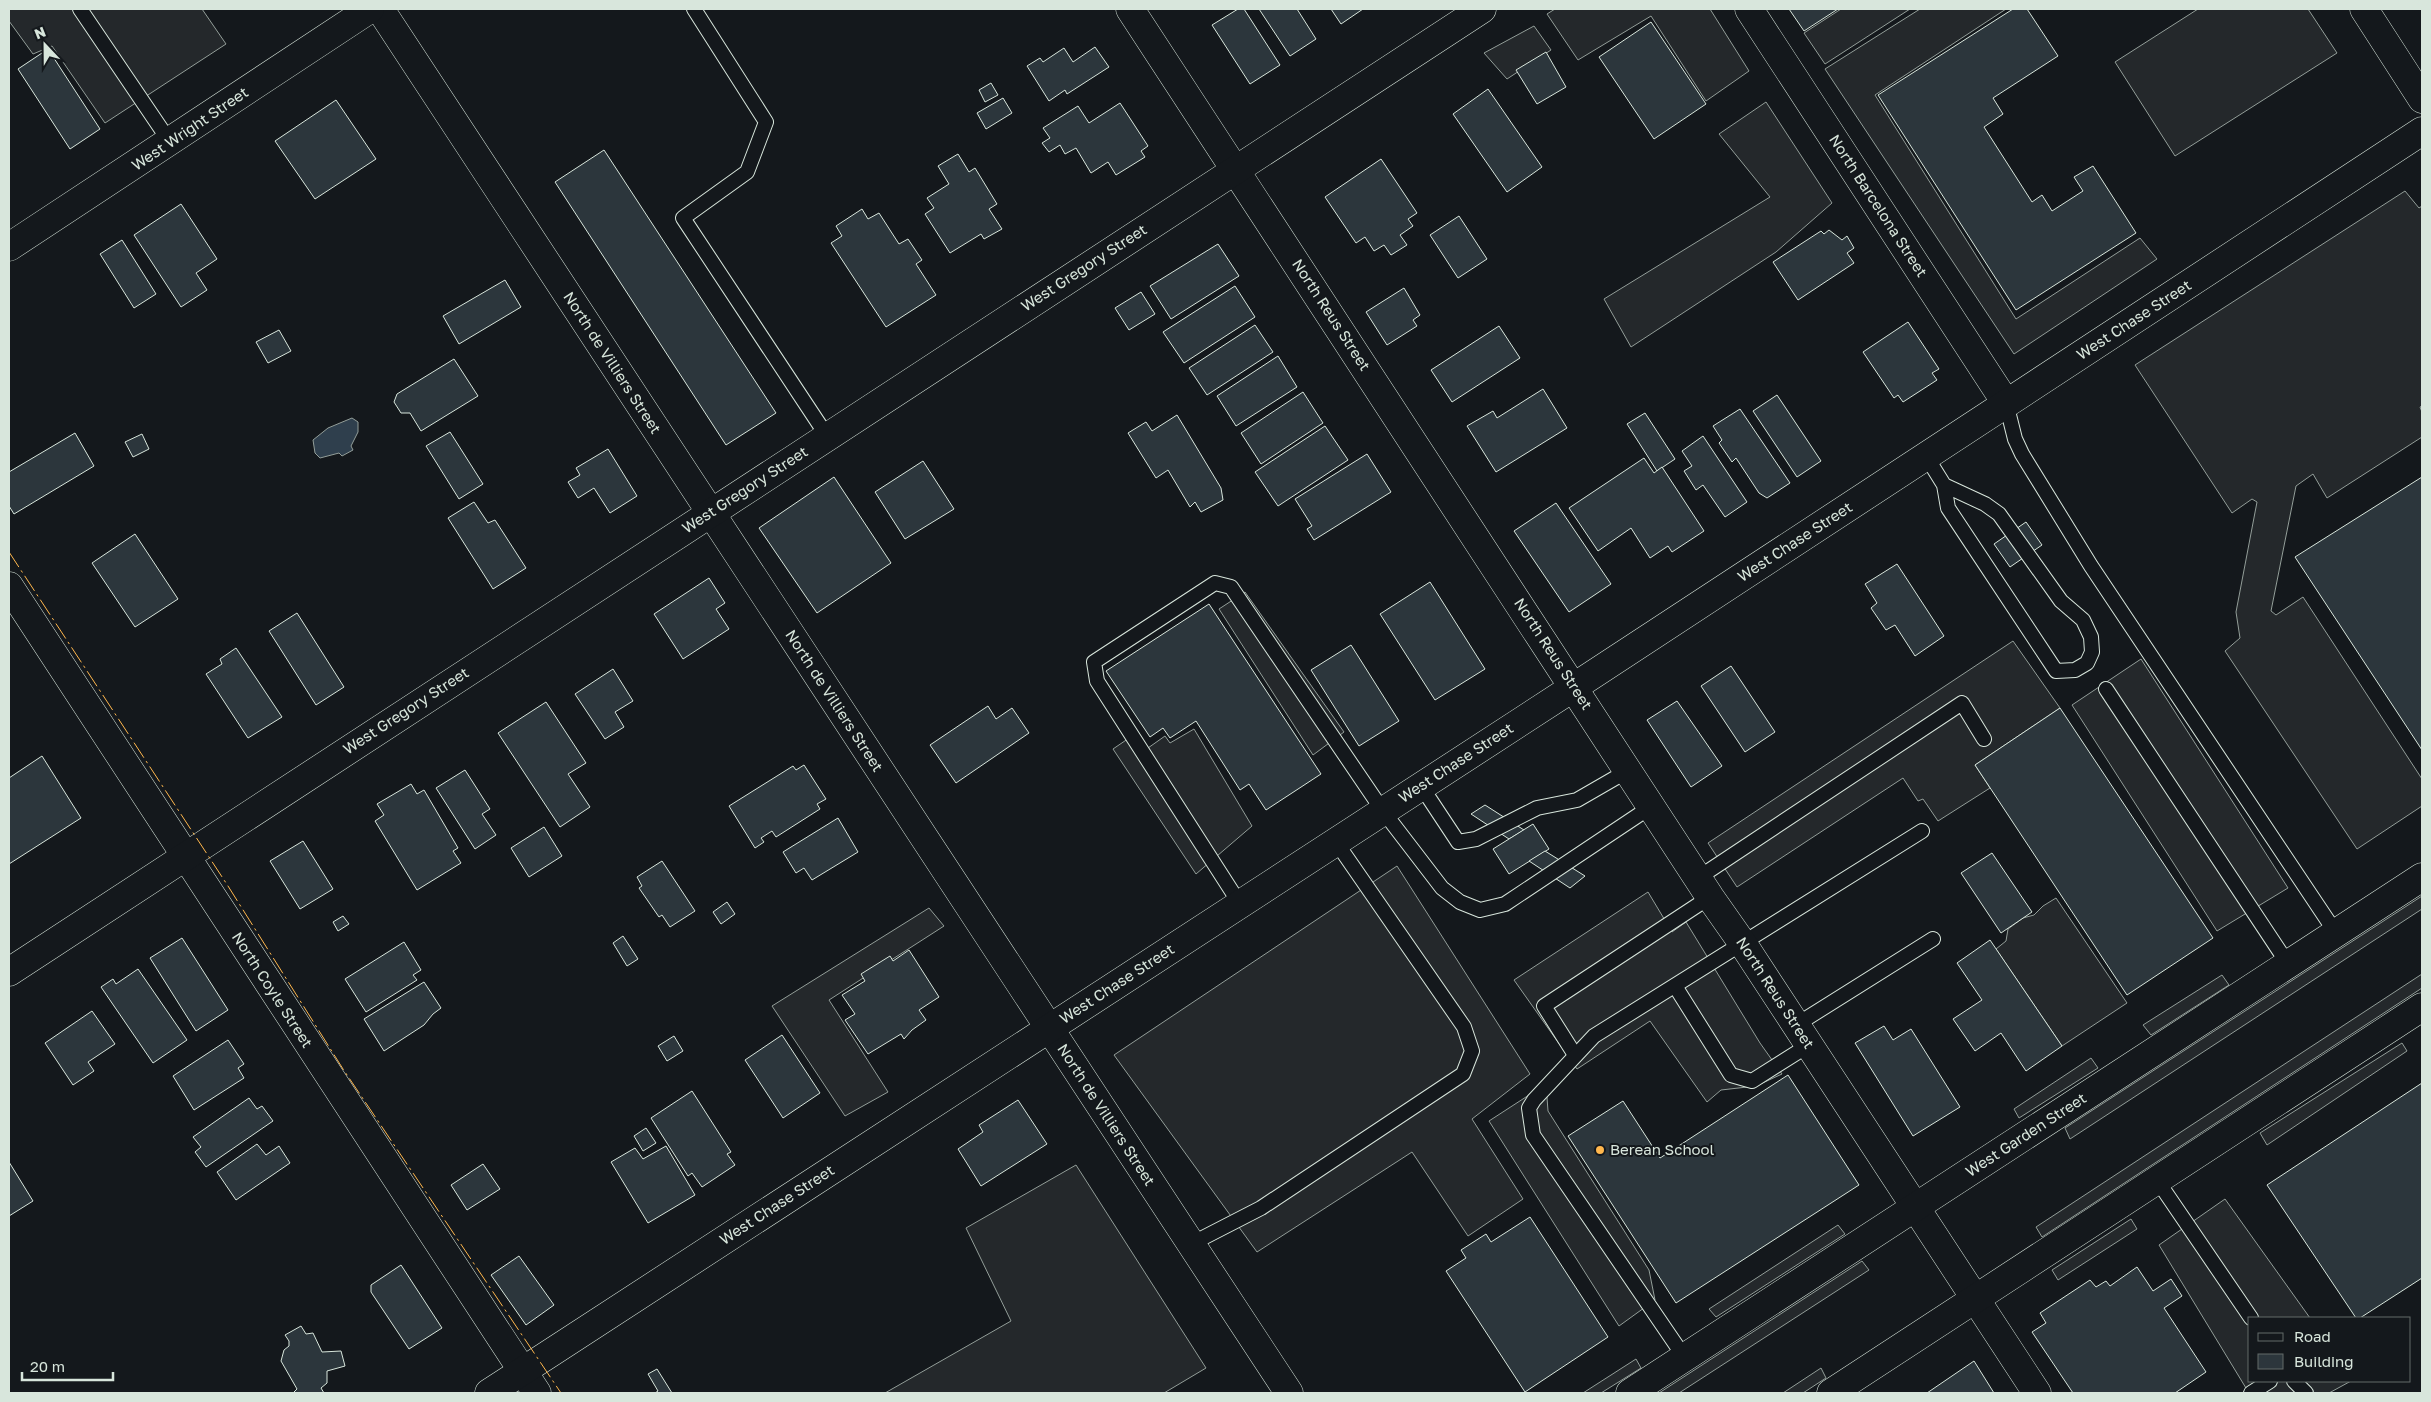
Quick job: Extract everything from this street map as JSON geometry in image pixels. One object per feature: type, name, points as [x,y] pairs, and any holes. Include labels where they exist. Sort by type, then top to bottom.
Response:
[{"type":"street","name":"West Wright Street","points":[[9,247],[370,9]]},
{"type":"street","name":"North de Villiers Street","points":[[380,9],[1289,1393]]},
{"type":"street","name":"North Reus Street","points":[[1130,9],[2037,1393]]},
{"type":"street","name":"West Gregory Street","points":[[9,972],[1482,9]]},
{"type":"street","name":"North Barcelona Street","points":[[1749,9],[2006,403]]},
{"type":"street","points":[[2364,9],[2422,99]]},
{"type":"street","name":"West Chase Street","points":[[489,1393],[1383,812],[2422,131]]},
{"type":"street","name":"North Coyle Street","points":[[9,586],[538,1393]]},
{"type":"street","name":"West Garden Street","points":[[1630,1393],[2422,877]]},
{"type":"street","points":[[1831,1393],[2422,1006]]},
{"type":"lane","points":[[80,9],[170,142]]},
{"type":"lane","points":[[694,9],[766,122],[747,172],[683,218],[827,436]]},
{"type":"lane","points":[[2006,403],[2015,439],[2022,454],[2091,566],[2336,933]]},
{"type":"lane","points":[[1926,456],[1944,485],[1948,508],[2056,671],[2075,670],[2087,663],[2092,652],[2091,637],[2083,620],[2061,601],[1999,514],[1985,504],[1944,485]]},
{"type":"lane","points":[[1240,904],[1097,680],[1094,662],[1215,583],[1231,587],[1383,812],[1442,888],[1460,902],[1480,910],[1506,904],[1652,806]]},
{"type":"lane","points":[[2106,689],[2288,964]]},
{"type":"lane","points":[[1575,1054],[1544,1006],[1704,887],[1962,703],[1984,739]]},
{"type":"lane","points":[[1421,786],[1458,842],[1476,839],[1537,808],[1577,800],[1629,770]]},
{"type":"lane","points":[[1685,1358],[1533,1135],[1529,1108],[1575,1054],[1594,1036],[1922,831]]},
{"type":"lane","points":[[1191,1244],[1261,1208],[1463,1074],[1472,1051],[1464,1027],[1336,842]]},
{"type":"lane","points":[[1675,986],[1731,1075],[1752,1081],[1802,1035],[1933,939]]},
{"type":"lane","points":[[2157,1180],[2250,1317]]},
{"type":"lane","points":[[2251,1393],[2268,1382]]},
{"type":"lane","points":[[2295,1382],[2306,1393]]},
{"type":"shaded area","points":[[9,9],[202,9],[226,44],[105,123],[52,46],[33,54],[9,21]]},
{"type":"shaded area","points":[[1555,9],[1710,9],[1749,71],[1706,101],[1651,16],[1578,60],[1547,14]]},
{"type":"shaded area","points":[[1841,9],[1910,9],[1825,64],[1804,33]]},
{"type":"shaded area","points":[[1920,9],[2006,9],[1875,95],[2016,319],[2140,238],[2157,259],[2014,354],[1825,69]]},
{"type":"shaded area","points":[[2198,9],[2308,9],[2337,53],[2175,156],[2115,62]]},
{"type":"shaded area","points":[[1534,26],[1551,50],[1507,79],[1484,53]]},
{"type":"shaded area","points":[[1766,102],[1832,203],[1776,252],[1631,347],[1604,299],[1770,197],[1719,134]]},
{"type":"shaded area","points":[[2405,191],[2419,208],[2422,206],[2422,406],[2420,407],[2422,412],[2422,437],[2327,498],[2313,474],[2296,486],[2271,611],[2276,615],[2303,597],[2422,779],[2422,806],[2357,849],[2225,651],[2240,638],[2236,612],[2257,502],[2252,499],[2232,513],[2135,365]]},
{"type":"shaded area","points":[[1245,592],[1344,732],[1313,755],[1219,609]]},
{"type":"shaded area","points":[[2013,641],[2060,708],[1975,765],[1990,788],[1938,821],[1923,799],[1918,801],[1903,778],[1737,887],[1708,843]]},
{"type":"shaded area","points":[[2141,659],[2288,888],[2217,931],[2072,705]]},
{"type":"shaded area","points":[[1194,729],[1252,826],[1196,874],[1113,749],[1135,734],[1148,748],[1165,736],[1170,743]]},
{"type":"shaded area","points":[[1397,866],[1530,1074],[1472,1119],[1523,1199],[1468,1236],[1412,1152],[1257,1252],[1114,1055]]},
{"type":"shaded area","points":[[1648,892],[1672,932],[1686,922],[1760,1043],[1782,1074],[1756,1086],[1721,1090],[1707,1102],[1650,1021],[1577,1069],[1514,980]]},
{"type":"shaded area","points":[[2422,896],[2422,909],[2070,1139],[2065,1128]]},
{"type":"shaded area","points":[[2056,898],[2127,1003],[2062,1046],[1996,949],[2006,941],[2008,929],[2023,918],[2034,915],[2043,906]]},
{"type":"shaded area","points":[[929,908],[944,926],[829,1000],[888,1092],[845,1116],[772,1006]]},
{"type":"shaded area","points":[[2422,974],[2422,988],[2042,1237],[2036,1227]]},
{"type":"shaded area","points":[[2222,975],[2229,985],[2151,1035],[2143,1025]]},
{"type":"shaded area","points":[[2402,1043],[2407,1051],[2267,1145],[2260,1133]]},
{"type":"shaded area","points":[[2091,1058],[2098,1068],[2019,1118],[2014,1109]]},
{"type":"shaded area","points":[[1546,1084],[1548,1111],[1649,1270],[1655,1300],[1619,1326],[1489,1121]]},
{"type":"shaded area","points":[[1076,1165],[1206,1368],[1164,1393],[885,1393],[1011,1321],[966,1228]]},
{"type":"shaded area","points":[[2225,1199],[2309,1317],[2248,1317],[2248,1382],[2349,1382],[2329,1393],[2249,1393],[2159,1245]]},
{"type":"shaded area","points":[[2131,1219],[2137,1229],[2058,1280],[2052,1270]]},
{"type":"shaded area","points":[[1838,1225],[1845,1234],[1716,1317],[1709,1309]]},
{"type":"shaded area","points":[[1862,1261],[1869,1270],[1679,1393],[1659,1393]]},
{"type":"shaded area","points":[[1636,1359],[1641,1368],[1601,1393],[1583,1393]]},
{"type":"shaded area","points":[[1821,1368],[1826,1378],[1803,1393],[1783,1393]]},
{"type":"water","points":[[352,418],[358,422],[358,432],[351,446],[353,450],[342,456],[339,453],[320,458],[315,453],[313,440],[328,428]]},
{"type":"building","points":[[1238,9],[1244,9],[1280,65],[1250,84],[1212,25]]},
{"type":"building","points":[[1259,9],[1297,9],[1316,39],[1290,56]]},
{"type":"building","points":[[1331,9],[1363,9],[1341,24]]},
{"type":"building","points":[[1789,9],[1838,9],[1804,31]]},
{"type":"building","points":[[2013,9],[2027,9],[2058,56],[1993,98],[2003,114],[1984,127],[2032,202],[2042,195],[2052,211],[2083,191],[2074,177],[2093,166],[2136,233],[2016,310],[1878,95]]},
{"type":"building","points":[[1651,22],[1706,104],[1654,139],[1599,57]]},
{"type":"building","points":[[1095,47],[1109,67],[1067,94],[1065,90],[1049,101],[1027,66],[1040,58],[1043,62],[1064,48],[1073,62]]},
{"type":"building","points":[[48,49],[100,129],[70,149],[18,69]]},
{"type":"building","points":[[1546,52],[1566,87],[1537,104],[1516,70]]},
{"type":"building","points":[[991,83],[998,95],[985,102],[979,90]]},
{"type":"building","points":[[1488,89],[1542,167],[1507,192],[1453,114]]},
{"type":"building","points":[[1003,98],[1012,113],[986,129],[977,113]]},
{"type":"building","points":[[336,100],[376,159],[315,199],[275,141]]},
{"type":"building","points":[[1120,103],[1148,146],[1141,151],[1145,157],[1116,175],[1108,162],[1091,173],[1076,148],[1065,154],[1060,145],[1049,152],[1042,143],[1050,138],[1043,128],[1078,106],[1089,123]]},
{"type":"building","points":[[604,150],[776,413],[726,445],[555,182]]},
{"type":"building","points":[[958,154],[969,172],[975,168],[997,204],[989,209],[1002,229],[984,239],[981,234],[950,253],[925,214],[934,208],[927,198],[949,184],[938,166]]},
{"type":"building","points":[[1381,159],[1417,213],[1408,219],[1413,226],[1400,235],[1407,245],[1391,255],[1384,245],[1374,251],[1365,237],[1356,243],[1325,197]]},
{"type":"building","points":[[181,204],[217,259],[196,273],[207,290],[181,307],[134,235]]},
{"type":"building","points":[[862,209],[868,219],[879,213],[899,244],[908,239],[922,260],[916,264],[936,295],[886,327],[831,243],[842,236],[836,226]]},
{"type":"building","points":[[1459,216],[1487,259],[1458,278],[1430,235]]},
{"type":"building","points":[[1829,230],[1842,240],[1847,236],[1854,248],[1847,253],[1854,263],[1798,300],[1773,262],[1821,231],[1824,234]]},
{"type":"building","points":[[122,240],[156,294],[134,308],[100,254]]},
{"type":"building","points":[[1218,244],[1239,276],[1171,319],[1150,286]]},
{"type":"building","points":[[505,280],[521,307],[459,344],[443,316]]},
{"type":"building","points":[[1235,286],[1255,317],[1184,363],[1163,332]]},
{"type":"building","points":[[1404,288],[1420,315],[1413,320],[1417,326],[1387,345],[1366,312]]},
{"type":"building","points":[[1141,292],[1155,314],[1129,330],[1115,308]]},
{"type":"building","points":[[1908,322],[1939,369],[1932,373],[1937,380],[1903,402],[1898,395],[1894,398],[1863,352]]},
{"type":"building","points":[[1255,325],[1273,352],[1207,395],[1189,368]]},
{"type":"building","points":[[1499,326],[1520,358],[1452,402],[1431,370]]},
{"type":"building","points":[[279,330],[291,351],[268,363],[256,342]]},
{"type":"building","points":[[1278,356],[1297,387],[1236,426],[1217,396]]},
{"type":"building","points":[[454,359],[478,396],[421,431],[410,413],[401,413],[394,402],[397,394]]},
{"type":"building","points":[[1543,389],[1567,428],[1496,472],[1467,426],[1493,411],[1497,418]]},
{"type":"building","points":[[1303,392],[1323,423],[1261,464],[1241,433]]},
{"type":"building","points":[[1777,395],[1821,461],[1797,477],[1753,411]]},
{"type":"building","points":[[1740,409],[1790,483],[1767,498],[1759,493],[1736,458],[1732,462],[1719,443],[1722,440],[1713,426]]},
{"type":"building","points":[[1645,413],[1675,459],[1657,471],[1627,424]]},
{"type":"building","points":[[1177,415],[1221,488],[1223,500],[1201,512],[1195,502],[1190,507],[1168,470],[1156,478],[1128,433],[1146,422],[1152,431]]},
{"type":"building","points":[[1325,426],[1348,460],[1278,506],[1255,472]]},
{"type":"building","points":[[450,432],[483,484],[459,499],[426,446]]},
{"type":"building","points":[[75,433],[94,466],[14,514],[9,506],[9,472]]},
{"type":"building","points":[[142,434],[149,449],[133,457],[125,442]]},
{"type":"building","points":[[1703,436],[1747,502],[1725,517],[1703,485],[1696,490],[1684,471],[1692,466],[1682,451]]},
{"type":"building","points":[[608,449],[637,496],[610,513],[594,488],[578,498],[568,482],[580,475],[576,468]]},
{"type":"building","points":[[1367,454],[1391,492],[1314,540],[1307,529],[1312,526],[1295,499]]},
{"type":"building","points":[[1644,458],[1654,473],[1662,467],[1704,531],[1672,552],[1668,546],[1650,558],[1631,528],[1598,551],[1569,508]]},
{"type":"building","points":[[923,461],[954,509],[905,539],[875,492]]},
{"type":"building","points":[[834,477],[891,563],[817,613],[759,528]]},
{"type":"building","points":[[2422,477],[2422,750],[2295,557]]},
{"type":"building","points":[[474,502],[488,523],[495,520],[526,568],[493,589],[448,518]]},
{"type":"building","points":[[1556,503],[1611,584],[1569,612],[1514,531]]},
{"type":"building","points":[[2026,522],[2042,545],[2010,567],[1994,544]]},
{"type":"building","points":[[135,534],[178,599],[135,627],[92,563]]},
{"type":"building","points":[[1897,564],[1944,636],[1915,656],[1895,625],[1886,630],[1871,608],[1877,603],[1865,584]]},
{"type":"building","points":[[709,578],[725,603],[716,609],[729,629],[683,659],[654,614]]},
{"type":"building","points":[[1430,582],[1485,669],[1435,700],[1380,614]]},
{"type":"building","points":[[1209,604],[1321,774],[1266,810],[1249,784],[1240,790],[1196,721],[1170,738],[1163,728],[1150,737],[1106,671]]},
{"type":"building","points":[[297,613],[344,687],[316,705],[269,631]]},
{"type":"building","points":[[1351,645],[1399,721],[1359,746],[1311,670]]},
{"type":"building","points":[[236,648],[282,717],[248,738],[206,674],[222,664],[220,659]]},
{"type":"building","points":[[1731,666],[1775,732],[1745,752],[1701,686]]},
{"type":"building","points":[[613,669],[633,701],[615,712],[624,727],[605,739],[575,694]]},
{"type":"building","points":[[1677,701],[1722,766],[1691,787],[1647,720]]},
{"type":"building","points":[[546,702],[586,763],[568,774],[590,807],[560,827],[498,733]]},
{"type":"building","points":[[988,706],[996,719],[1012,708],[1029,733],[956,783],[930,745]]},
{"type":"building","points":[[2060,708],[2213,938],[2127,995],[1975,765]]},
{"type":"building","points":[[42,756],[81,818],[9,864],[9,778]]},
{"type":"building","points":[[804,765],[826,799],[817,804],[820,809],[776,837],[772,831],[761,838],[764,842],[755,848],[729,806],[793,766],[796,770]]},
{"type":"building","points":[[465,770],[490,809],[482,814],[496,835],[475,849],[436,788]]},
{"type":"building","points":[[411,784],[417,794],[424,790],[458,848],[453,851],[461,863],[417,890],[375,821],[384,815],[377,804]]},
{"type":"building","points":[[1485,805],[1524,830],[1509,839],[1471,814]]},
{"type":"building","points":[[838,818],[858,852],[812,880],[804,868],[796,873],[783,852]]},
{"type":"building","points":[[1533,824],[1549,849],[1509,874],[1493,849]]},
{"type":"building","points":[[544,827],[562,856],[529,877],[511,848]]},
{"type":"building","points":[[303,841],[333,889],[300,909],[270,861]]},
{"type":"building","points":[[1545,851],[1585,876],[1570,888],[1529,861]]},
{"type":"building","points":[[1992,853],[2032,912],[2001,933],[1961,873]]},
{"type":"building","points":[[662,861],[695,911],[670,927],[662,915],[659,917],[639,888],[642,886],[637,877]]},
{"type":"building","points":[[727,902],[735,914],[721,924],[713,912]]},
{"type":"building","points":[[343,916],[349,924],[338,931],[333,922]]},
{"type":"building","points":[[623,936],[638,959],[627,966],[613,943]]},
{"type":"building","points":[[182,938],[228,1010],[196,1031],[150,958]]},
{"type":"building","points":[[1990,940],[2062,1046],[2026,1071],[2001,1033],[1975,1051],[1953,1019],[1982,1000],[1957,963]]},
{"type":"building","points":[[404,942],[421,970],[413,975],[417,980],[366,1012],[345,979]]},
{"type":"building","points":[[909,950],[939,997],[919,1010],[926,1020],[912,1030],[904,1039],[901,1034],[868,1054],[845,1020],[855,1014],[842,995],[865,981],[861,974],[890,956],[893,961]]},
{"type":"building","points":[[138,969],[187,1040],[153,1063],[101,987],[113,979],[116,984]]},
{"type":"building","points":[[424,982],[441,1008],[424,1025],[384,1051],[364,1019]]},
{"type":"building","points":[[92,1011],[115,1044],[88,1062],[94,1071],[73,1085],[45,1043]]},
{"type":"building","points":[[1884,1026],[1893,1040],[1911,1029],[1960,1107],[1913,1136],[1855,1043]]},
{"type":"building","points":[[782,1035],[820,1093],[783,1118],[745,1060]]},
{"type":"building","points":[[674,1036],[683,1051],[667,1061],[658,1046]]},
{"type":"building","points":[[228,1040],[244,1064],[238,1068],[244,1078],[194,1110],[173,1076]]},
{"type":"building","points":[[1788,1075],[1859,1185],[1676,1303],[1568,1136],[1623,1101],[1660,1158]]},
{"type":"building","points":[[2422,1083],[2422,1278],[2362,1317],[2355,1317],[2267,1185]]},
{"type":"building","points":[[692,1091],[731,1152],[727,1154],[735,1165],[702,1187],[692,1173],[688,1176],[651,1118]]},
{"type":"building","points":[[249,1098],[257,1109],[262,1106],[273,1121],[206,1167],[195,1152],[201,1147],[193,1137]]},
{"type":"building","points":[[1018,1100],[1047,1144],[981,1186],[958,1149],[983,1132],[979,1125]]},
{"type":"building","points":[[646,1128],[656,1143],[643,1151],[634,1136]]},
{"type":"building","points":[[257,1144],[266,1155],[279,1146],[290,1163],[236,1200],[217,1172]]},
{"type":"building","points":[[666,1146],[695,1195],[648,1223],[611,1162],[635,1148],[643,1159]]},
{"type":"building","points":[[9,1162],[33,1201],[9,1216]]},
{"type":"building","points":[[483,1164],[500,1189],[467,1210],[451,1185]]},
{"type":"building","points":[[1530,1217],[1608,1337],[1525,1392],[1446,1271],[1466,1258],[1461,1250],[1486,1234],[1491,1242]]},
{"type":"building","points":[[519,1256],[554,1305],[526,1325],[491,1275]]},
{"type":"building","points":[[401,1265],[442,1328],[409,1349],[371,1292],[371,1285]]},
{"type":"building","points":[[2137,1267],[2153,1291],[2171,1279],[2182,1296],[2164,1308],[2206,1372],[2175,1393],[2073,1393],[2032,1332],[2046,1323],[2040,1313],[2090,1280],[2096,1287],[2106,1281],[2110,1286]]},
{"type":"building","points":[[301,1326],[306,1334],[313,1333],[322,1352],[341,1351],[345,1366],[327,1371],[327,1383],[321,1388],[324,1393],[293,1393],[297,1389],[281,1361],[284,1350],[289,1346],[289,1341],[285,1335]]},
{"type":"building","points":[[1974,1361],[1994,1393],[1927,1393]]},
{"type":"building","points":[[657,1369],[672,1393],[655,1393],[658,1391],[648,1374]]},
{"type":"power","points":[[9,552],[228,886],[343,1069],[561,1393]]},
{"type":"place","name":"Berean School","points":[[1600,1150]]}]
